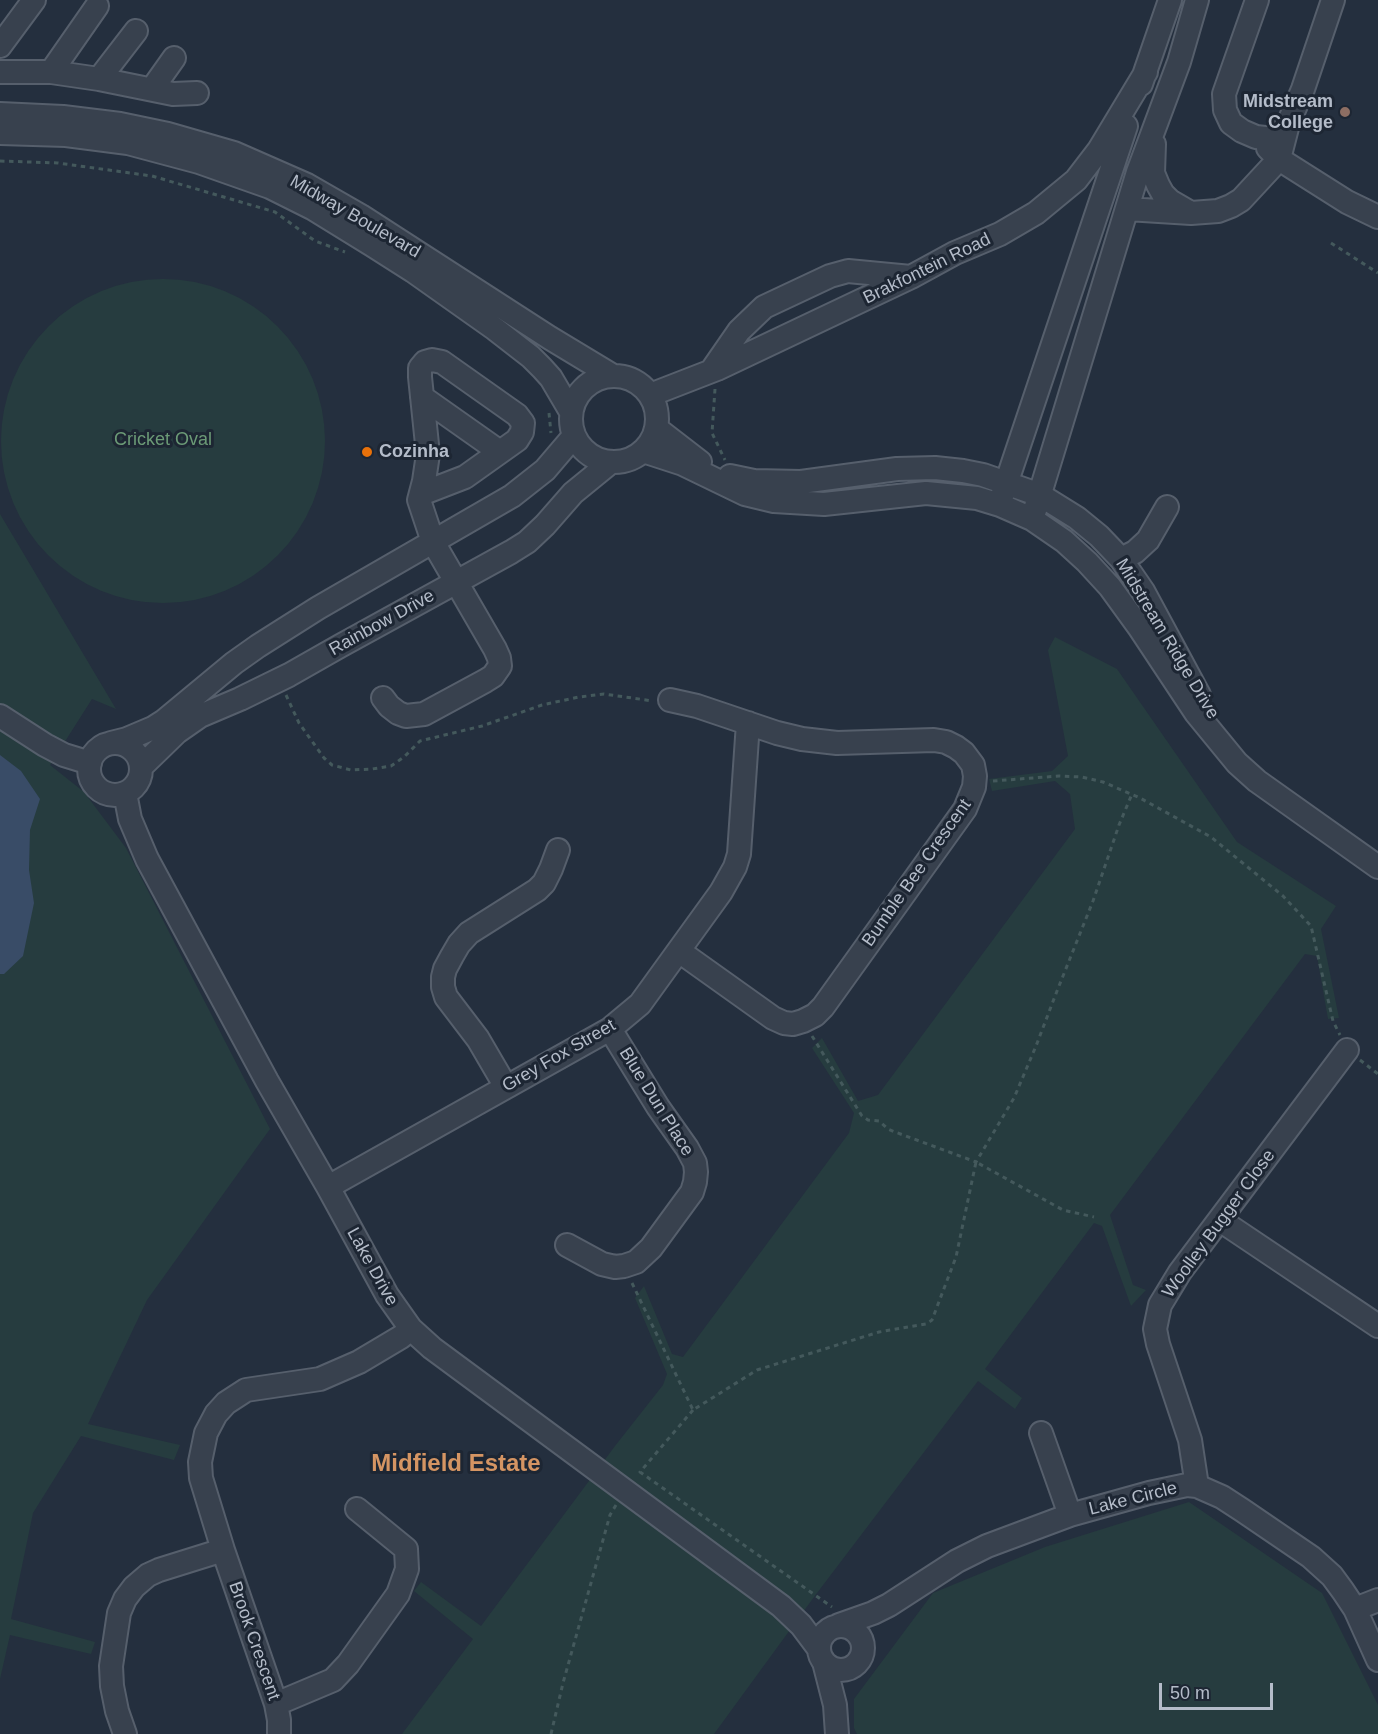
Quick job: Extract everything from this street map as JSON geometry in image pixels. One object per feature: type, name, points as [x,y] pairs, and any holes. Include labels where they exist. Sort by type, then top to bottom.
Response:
[{"type":"street","points":[[0,46],[34,0]]},
{"type":"street","name":"Brakfontein Road","points":[[1000,505],[1170,0]]},
{"type":"street","points":[[1032,519],[1130,200],[1155,124],[1179,62],[1197,0]]},
{"type":"street","points":[[1257,0],[1224,94],[1225,110],[1231,123],[1256,137],[1271,138],[1288,124]]},
{"type":"street","points":[[1086,246],[1121,193],[1130,200],[1191,213],[1218,211],[1231,206],[1248,193],[1279,159],[1288,124],[1303,89],[1333,0]]},
{"type":"street","points":[[51,72],[97,6]]},
{"type":"street","points":[[99,79],[136,31]]},
{"type":"street","points":[[152,89],[174,58]]},
{"type":"street","points":[[0,72],[51,72],[173,93],[197,93]]},
{"type":"street","name":"Brakfontein Road","points":[[650,395],[716,369],[1000,234],[1036,213],[1076,180],[1099,150],[1146,72]]},
{"type":"street","name":"Midway Boulevard","points":[[0,114],[63,117],[120,124],[168,134],[234,153],[307,185],[361,216],[550,338],[613,376],[634,381],[650,395]]},
{"type":"street","points":[[1155,124],[1153,173],[1163,194],[1170,201],[1191,213]]},
{"type":"street","points":[[1126,126],[1126,162],[1130,200]]},
{"type":"street","name":"Midway Boulevard","points":[[0,133],[66,135],[128,143],[199,162],[270,187],[312,208],[413,271],[531,357],[550,378],[560,412],[571,425],[574,436]]},
{"type":"street","points":[[1256,137],[1279,159],[1347,202],[1378,217]]},
{"type":"street","points":[[716,369],[739,331],[764,307],[830,276],[848,271],[911,277]]},
{"type":"street","points":[[383,698],[389,706],[406,716],[424,714],[485,681],[500,666],[499,658],[433,542],[420,507],[419,500],[428,454],[420,368],[425,362],[432,360],[442,362],[518,415],[523,423],[522,432],[517,440],[465,477],[421,494]]},
{"type":"street","points":[[560,412],[576,398],[585,386],[598,379],[613,376]]},
{"type":"street","points":[[111,743],[120,743],[135,751],[142,766],[138,783],[125,793],[116,795],[100,790],[90,776],[91,758],[96,751],[103,746],[111,743],[127,739],[153,728],[258,646],[318,608],[512,496],[528,485],[558,456],[574,436],[589,454],[611,462],[625,461],[643,451],[651,441],[656,428],[656,408],[650,395]]},
{"type":"street","points":[[422,397],[500,452]]},
{"type":"street","name":"Midstream Ridge Drive","points":[[656,428],[709,467],[736,478],[754,482],[801,482],[897,470],[935,468],[963,471],[1006,482],[1040,495],[1077,518],[1099,536],[1121,559],[1143,591],[1201,698],[1257,781]]},
{"type":"street","name":"Midstream Ridge Drive","points":[[643,451],[682,464],[745,494],[774,501],[824,504],[926,493],[977,498],[1032,519],[1064,541],[1110,587],[1196,713],[1237,763],[1257,781],[1378,867]]},
{"type":"street","points":[[428,454],[465,477]]},
{"type":"street","name":"Rainbow Drive","points":[[142,766],[188,724],[212,710],[279,680],[527,542],[573,493],[611,462]]},
{"type":"street","points":[[1121,559],[1135,552],[1148,540],[1167,507]]},
{"type":"street","name":"Bumble Bee Crescent","points":[[670,700],[697,706],[790,737],[822,742],[934,740],[946,742],[964,753],[973,765],[975,782],[965,809],[823,1007],[815,1015],[803,1021]]},
{"type":"street","points":[[0,716],[45,746],[90,763]]},
{"type":"street","name":"Grey Fox Street","points":[[328,1187],[610,1029],[640,1004],[730,878],[739,854],[748,723]]},
{"type":"street","name":"Lake Drive","points":[[125,793],[130,819],[147,859],[267,1081],[387,1295],[411,1329],[432,1348],[781,1606],[801,1625],[821,1656]]},
{"type":"street","points":[[506,1087],[478,1039],[446,997],[443,977],[459,944],[469,933],[537,890],[544,883],[558,850]]},
{"type":"street","points":[[679,951],[773,1018],[793,1024],[803,1021]]},
{"type":"street","name":"Blue Dun Place","points":[[610,1029],[658,1107],[687,1148],[695,1163],[696,1172],[692,1192],[651,1248],[636,1262],[624,1266]]},
{"type":"street","name":"Woolley Bugger Close","points":[[1197,1486],[1190,1440],[1158,1344],[1155,1329],[1160,1305],[1168,1289],[1347,1050]]},
{"type":"street","points":[[1220,1220],[1378,1326]]},
{"type":"street","points":[[567,1245],[602,1264],[615,1267],[624,1266]]},
{"type":"street","name":"Brook Crescent","points":[[279,1734],[276,1704],[201,1478],[200,1462],[206,1432],[216,1414],[226,1403],[246,1390],[321,1379],[390,1345],[411,1329]]},
{"type":"street","points":[[1041,1433],[1070,1515]]},
{"type":"street","name":"Lake Circle","points":[[841,1625],[873,1613],[902,1597],[938,1572],[987,1546],[1070,1515],[1187,1485],[1197,1486],[1222,1497],[1311,1557],[1332,1576],[1355,1609],[1378,1660]]},
{"type":"street","points":[[276,1704],[333,1680],[348,1664],[398,1594],[407,1569],[406,1549],[357,1509]]},
{"type":"street","points":[[125,1734],[117,1711],[111,1666],[119,1613],[125,1599],[134,1587],[148,1575],[223,1550]]},
{"type":"street","name":"Lake Circle","points":[[863,1643],[883,1615],[902,1597]]},
{"type":"street","points":[[1355,1609],[1378,1600]]},
{"type":"street","name":"Lake Drive","points":[[781,1606],[814,1621],[841,1625]]},
{"type":"street","points":[[835,1705],[841,1682],[848,1669],[859,1661],[863,1649],[863,1643],[857,1632],[841,1625],[822,1636],[819,1642],[835,1705],[837,1734]]},
{"type":"street","points":[[821,1656],[835,1669],[848,1669]]},
{"type":"path","points":[[0,161],[58,163],[152,176],[274,212],[315,241],[346,252]]},
{"type":"path","points":[[1331,243],[1378,273]]},
{"type":"path","points":[[716,369],[712,433],[717,447],[736,478]]},
{"type":"path","points":[[558,456],[551,433],[560,412]]},
{"type":"path","points":[[279,680],[299,723],[324,759],[332,765],[351,770],[391,766],[420,741],[482,726],[542,705],[604,694],[651,702],[670,700]]},
{"type":"path","points":[[975,782],[1059,776],[1083,777],[1103,782],[1132,794],[1211,837],[1283,896],[1311,926],[1333,1021],[1347,1050]]},
{"type":"path","points":[[551,1734],[610,1515],[625,1490],[693,1410],[757,1370],[879,1332],[926,1324],[932,1320],[956,1257],[976,1162],[1014,1098],[1093,901],[1132,794]]},
{"type":"path","points":[[803,1021],[862,1116],[868,1120],[879,1121],[895,1132],[976,1162],[1063,1210],[1094,1217]]},
{"type":"path","points":[[624,1266],[693,1410]]},
{"type":"path","points":[[640,1472],[841,1625]]},
{"type":"green space","name":"Cricket Oval","points":[[163,279],[210,286],[225,292],[253,307],[277,327],[297,351],[312,379],[318,394],[325,441],[318,488],[312,503],[297,531],[277,555],[253,575],[225,590],[210,596],[163,603],[116,596],[101,590],[73,575],[49,555],[29,531],[14,503],[8,488],[1,441],[8,394],[14,379],[29,351],[49,327],[73,307],[101,292],[116,286]]},
{"type":"green space","points":[[0,514],[116,709],[92,699],[50,765],[84,792],[126,848],[270,1129],[147,1300],[88,1424],[180,1445],[174,1460],[81,1436],[33,1513],[11,1619],[95,1642],[91,1654],[10,1635],[0,1679]]},
{"type":"green space","points":[[1055,637],[1117,669],[1237,842],[1336,906],[1321,929],[1339,1018],[1328,1019],[1317,956],[1305,954],[1110,1215],[1133,1285],[1146,1290],[1131,1306],[1102,1226],[1094,1223],[985,1369],[1022,1398],[1015,1409],[978,1381],[814,1597],[714,1734],[402,1734],[473,1639],[414,1591],[421,1582],[481,1626],[663,1385],[667,1374],[635,1298],[644,1286],[672,1354],[683,1357],[849,1133],[854,1113],[812,1048],[822,1038],[858,1101],[878,1095],[1075,829],[1070,794],[1055,781],[992,791],[989,779],[1052,771],[1068,756],[1048,650]]},
{"type":"green space","points":[[1189,1502],[1322,1593],[1378,1705],[1378,1734],[857,1734],[854,1728],[854,1699],[933,1593],[1045,1547]]},
{"type":"water","points":[[0,755],[21,771],[40,799],[30,830],[29,870],[34,903],[23,956],[4,974],[0,974]]},
{"type":"place","name":"Midstream College","points":[[1345,112]]},
{"type":"place","name":"Cozinha","points":[[367,452]]},
{"type":"district","name":"Midfield Estate","points":[[456,1464]]}]
